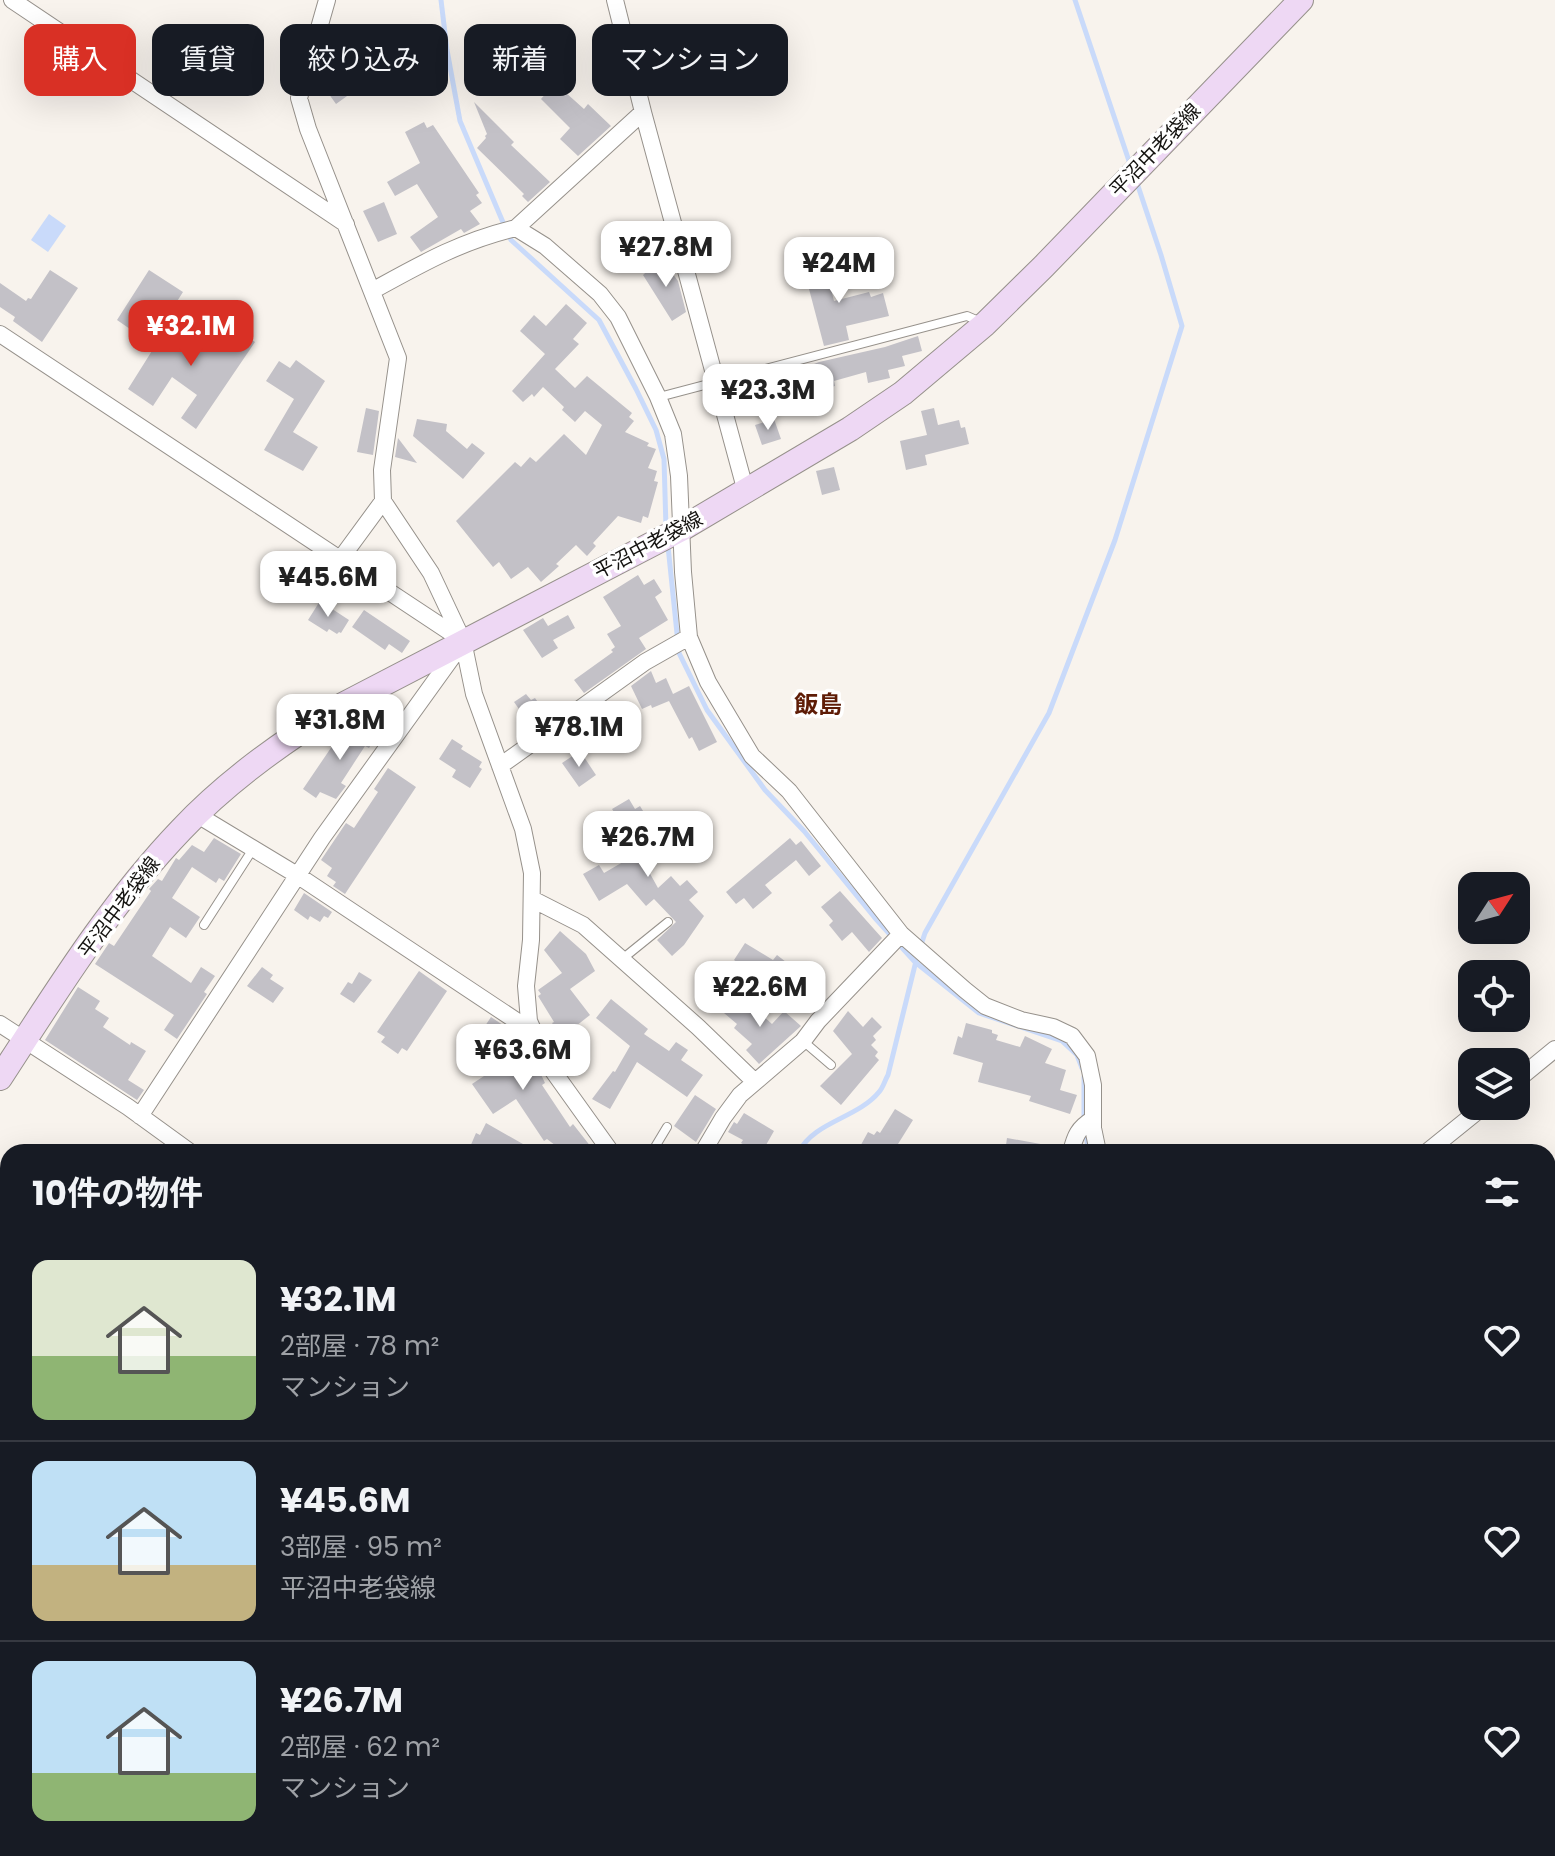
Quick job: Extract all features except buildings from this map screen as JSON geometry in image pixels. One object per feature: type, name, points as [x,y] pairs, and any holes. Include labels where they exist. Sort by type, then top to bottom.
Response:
[{"type":"main road","name":"平沼中老袋線","points":[[0,1078],[127,893],[196,814],[285,741],[335,709],[683,528],[850,429],[903,393],[985,324],[1044,266],[1301,0]]},
{"type":"street","points":[[12,0],[346,224]]},
{"type":"street","points":[[327,0],[299,98],[308,129],[398,358],[382,470],[383,501],[431,573],[463,641],[474,694],[523,829],[532,873],[526,986],[529,1021],[548,1064],[605,1144]]},
{"type":"street","points":[[615,0],[746,492]]},
{"type":"street","points":[[372,291],[439,253],[480,236],[516,228],[643,112]]},
{"type":"street","points":[[516,228],[545,246],[600,294],[618,317],[658,397],[673,434],[683,528],[683,572],[689,637],[708,682],[752,756],[789,791],[901,934],[985,1006],[1072,1036],[1087,1056],[1093,1085],[1097,1144]]},
{"type":"street","points":[[0,334],[463,641]]},
{"type":"street","points":[[339,561],[383,501]]},
{"type":"street","points":[[500,766],[645,662],[689,637]]},
{"type":"street","points":[[140,1116],[297,875],[463,641]]},
{"type":"street","points":[[196,814],[297,875],[533,1032]]},
{"type":"street","points":[[532,899],[583,925],[754,1081]]},
{"type":"street","points":[[708,1144],[723,1118],[754,1081],[803,1041],[818,1021],[901,934]]},
{"type":"street","points":[[0,1024],[179,1144]]},
{"type":"street","points":[[1530,1070],[1555,1049]]},
{"type":"street","points":[[1073,1144],[1081,1126],[1093,1119]]},
{"type":"street","points":[[1437,1144],[1467,1120]]},
{"type":"lane","points":[[658,397],[967,316],[985,324]]},
{"type":"lane","points":[[204,925],[253,848]]},
{"type":"lane","points":[[621,960],[668,922]]},
{"type":"lane","points":[[803,1041],[831,1065]]},
{"type":"lane","points":[[657,1144],[667,1127]]},
{"type":"water","points":[[49,214],[66,226],[48,252],[31,240]]},
{"type":"waterway","points":[[441,0],[460,121],[502,220],[511,240],[599,320],[636,389],[656,430],[664,459],[666,528]]},
{"type":"waterway","points":[[1075,0],[1131,167]]},
{"type":"waterway","points":[[920,948],[925,933],[1049,713],[1115,540],[1182,326],[1136,180]]},
{"type":"waterway","points":[[668,546],[679,653],[707,710],[765,790],[804,831],[915,962],[979,1013],[1062,1041],[1077,1055],[1082,1068]]},
{"type":"waterway","points":[[805,1144],[814,1134],[870,1101],[882,1088],[888,1075],[916,961]]},
{"type":"waterway","points":[[1084,1077],[1084,1119]]},
{"type":"waterway","points":[[1085,1129],[1088,1144]]},
{"type":"district","name":"飯島","points":[[818,705]]}]
